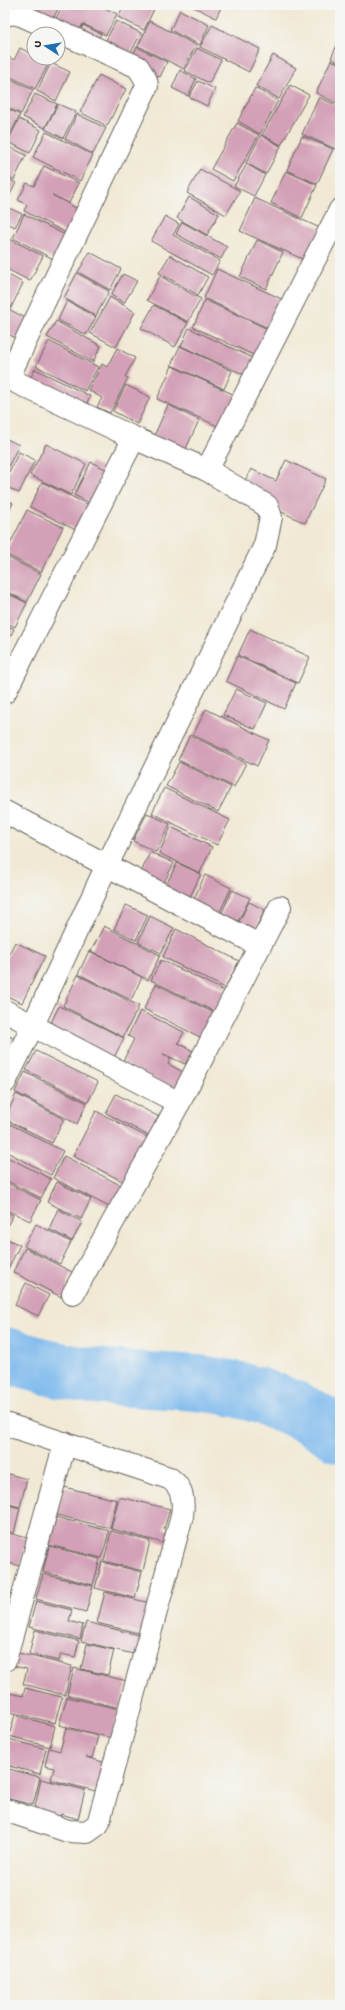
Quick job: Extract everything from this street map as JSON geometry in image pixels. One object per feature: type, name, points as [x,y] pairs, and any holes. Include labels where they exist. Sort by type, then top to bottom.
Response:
[{"type":"street","points":[[5,15],[13,13],[21,15],[138,67],[146,80],[147,86],[6,378],[134,438],[207,470],[267,506],[271,518],[270,530],[265,545],[106,865],[33,1025],[5,1082]]},
{"type":"street","points":[[207,470],[340,210]]},
{"type":"street","points":[[5,692],[134,438]]},
{"type":"street","points":[[5,812],[259,945]]},
{"type":"street","points":[[73,1294],[179,1103],[259,945],[280,907]]},
{"type":"street","points":[[5,1011],[179,1103]]},
{"type":"street","points":[[5,1424],[170,1478],[177,1483],[183,1496],[182,1516],[98,1824],[87,1832],[68,1831],[5,1810]]},
{"type":"street","points":[[5,1660],[64,1443]]},
{"type":"building","points":[[29,5],[60,5],[51,23],[26,10]]},
{"type":"building","points":[[63,5],[99,5],[117,14],[106,35],[83,24],[75,37],[66,33],[66,26],[52,26]]},
{"type":"building","points":[[124,5],[156,5],[144,30],[118,17]]},
{"type":"building","points":[[190,5],[222,5],[216,18]]},
{"type":"building","points":[[180,10],[209,25],[200,45],[170,30]]},
{"type":"building","points":[[116,21],[141,33],[129,56],[104,44]]},
{"type":"building","points":[[150,21],[196,45],[184,69],[138,46]]},
{"type":"building","points":[[83,25],[101,34],[94,47],[77,38]]},
{"type":"building","points":[[212,25],[260,49],[249,72],[200,47]]},
{"type":"building","points":[[338,43],[340,44],[340,63],[331,58]]},
{"type":"building","points":[[137,47],[167,62],[160,77],[130,61]]},
{"type":"building","points":[[20,48],[26,51],[26,66],[47,66],[35,89],[5,74],[5,55],[14,60]]},
{"type":"building","points":[[197,48],[221,60],[209,83],[185,71]]},
{"type":"building","points":[[273,55],[296,68],[279,99],[256,86]]},
{"type":"building","points":[[331,60],[340,64],[340,105],[316,93]]},
{"type":"building","points":[[50,66],[57,66],[70,72],[56,101],[37,91]]},
{"type":"building","points":[[180,70],[196,79],[188,96],[172,88]]},
{"type":"building","points":[[99,75],[126,89],[107,126],[80,112]]},
{"type":"building","points":[[5,76],[33,90],[21,114],[5,106]]},
{"type":"building","points":[[198,81],[215,89],[207,106],[189,97]]},
{"type":"building","points":[[290,85],[309,95],[281,145],[262,135]]},
{"type":"building","points":[[255,88],[278,101],[260,134],[238,121]]},
{"type":"building","points":[[35,94],[57,104],[45,128],[23,117]]},
{"type":"building","points":[[319,97],[340,107],[340,151],[302,134]]},
{"type":"building","points":[[58,104],[76,112],[63,138],[45,129]]},
{"type":"building","points":[[5,107],[20,115],[5,144]]},
{"type":"building","points":[[77,114],[106,128],[93,154],[65,139]]},
{"type":"building","points":[[19,119],[41,130],[30,153],[8,142]]},
{"type":"building","points":[[237,123],[259,135],[233,181],[211,169]]},
{"type":"building","points":[[46,132],[93,155],[80,181],[33,157]]},
{"type":"building","points":[[261,135],[281,146],[266,174],[246,163]]},
{"type":"building","points":[[302,136],[333,149],[317,184],[287,170]]},
{"type":"building","points":[[5,145],[26,155],[14,180],[5,175]]},
{"type":"building","points":[[247,164],[265,175],[254,196],[234,186]]},
{"type":"building","points":[[44,166],[79,183],[69,203],[52,195],[82,211],[70,235],[24,211],[27,205],[18,200],[27,183],[34,186]]},
{"type":"building","points":[[200,169],[240,191],[226,215],[187,193]]},
{"type":"building","points":[[286,171],[317,185],[302,218],[271,203]]},
{"type":"building","points":[[5,177],[16,183],[5,204]]},
{"type":"building","points":[[189,197],[219,214],[207,235],[177,218]]},
{"type":"building","points":[[255,198],[322,229],[307,261],[240,231]]},
{"type":"building","points":[[5,206],[22,214],[15,227],[9,224],[5,232]]},
{"type":"building","points":[[24,214],[69,237],[57,261],[13,238]]},
{"type":"building","points":[[165,216],[179,224],[173,235],[220,261],[212,275],[151,241]]},
{"type":"building","points":[[182,222],[227,247],[221,259],[176,234]]},
{"type":"building","points":[[8,238],[43,256],[30,281],[5,268],[5,245]]},
{"type":"building","points":[[257,240],[283,252],[266,289],[240,277]]},
{"type":"building","points":[[90,252],[121,269],[110,290],[78,272]]},
{"type":"building","points":[[170,255],[208,277],[198,295],[159,273]]},
{"type":"building","points":[[217,269],[286,301],[272,330],[204,298]]},
{"type":"building","points":[[5,273],[23,283],[10,310],[28,319],[18,339],[5,333]]},
{"type":"building","points":[[77,273],[109,291],[96,316],[64,298]]},
{"type":"building","points":[[123,274],[137,281],[124,303],[111,295]]},
{"type":"building","points":[[160,276],[201,299],[188,322],[147,300]]},
{"type":"building","points":[[110,297],[135,312],[116,347],[90,333]]},
{"type":"building","points":[[205,300],[272,331],[260,358],[193,327]]},
{"type":"building","points":[[67,301],[96,317],[86,335],[58,320]]},
{"type":"building","points":[[154,305],[188,323],[175,347],[141,328]]},
{"type":"building","points":[[56,321],[101,346],[93,362],[47,337]]},
{"type":"building","points":[[189,328],[255,359],[247,376],[181,346]]},
{"type":"building","points":[[49,341],[98,367],[85,391],[36,366]]},
{"type":"building","points":[[180,346],[232,371],[224,389],[171,365]]},
{"type":"building","points":[[117,348],[135,358],[125,377],[128,378],[110,413],[97,407],[102,398],[88,390],[102,364],[107,367]]},
{"type":"building","points":[[172,366],[237,396],[222,428],[157,399]]},
{"type":"building","points":[[35,369],[90,396],[83,412],[27,384]]},
{"type":"building","points":[[126,385],[150,397],[137,424],[113,411]]},
{"type":"building","points":[[168,405],[199,420],[185,451],[154,436]]},
{"type":"building","points":[[5,438],[19,445],[7,469],[5,468]]},
{"type":"building","points":[[46,444],[86,464],[71,495],[30,475]]},
{"type":"building","points":[[19,452],[35,460],[19,493],[5,486],[5,480]]},
{"type":"building","points":[[286,460],[326,479],[305,523],[265,504],[243,485],[251,469],[276,481]]},
{"type":"building","points":[[91,462],[112,472],[95,506],[74,495]]},
{"type":"building","points":[[42,482],[93,507],[80,532],[30,507]]},
{"type":"building","points":[[5,499],[13,503],[5,518]]},
{"type":"building","points":[[27,510],[63,527],[41,572],[5,554]]},
{"type":"building","points":[[5,556],[41,574],[27,602],[5,591]]},
{"type":"building","points":[[5,592],[27,603],[15,627],[5,622]]},
{"type":"building","points":[[5,624],[14,629],[5,647]]},
{"type":"building","points":[[250,629],[310,657],[298,683],[238,655]]},
{"type":"building","points":[[237,656],[296,683],[284,709],[226,681]]},
{"type":"building","points":[[236,689],[267,703],[255,729],[223,715]]},
{"type":"building","points":[[206,709],[269,740],[257,766],[193,735]]},
{"type":"building","points":[[190,735],[246,763],[234,787],[178,760]]},
{"type":"building","points":[[179,762],[231,787],[218,812],[166,786]]},
{"type":"building","points":[[164,788],[230,820],[217,845],[152,813]]},
{"type":"building","points":[[147,813],[170,824],[156,852],[133,841]]},
{"type":"building","points":[[171,827],[212,847],[200,873],[159,853]]},
{"type":"building","points":[[150,852],[174,863],[161,888],[139,877]]},
{"type":"building","points":[[177,863],[201,874],[188,901],[164,889]]},
{"type":"building","points":[[205,875],[231,888],[218,916],[192,903]]},
{"type":"building","points":[[232,890],[250,898],[236,925],[220,917]]},
{"type":"building","points":[[249,902],[265,910],[253,933],[237,926]]},
{"type":"building","points":[[126,905],[148,915],[136,940],[114,929]]},
{"type":"building","points":[[150,916],[174,928],[161,953],[138,942]]},
{"type":"building","points":[[104,926],[160,955],[148,980],[91,951]]},
{"type":"building","points":[[176,929],[239,961],[225,988],[163,957]]},
{"type":"building","points":[[15,942],[45,956],[22,1003],[5,995],[5,962]]},
{"type":"building","points":[[89,951],[142,977],[131,1000],[78,974]]},
{"type":"building","points":[[161,960],[225,991],[215,1012],[151,980]]},
{"type":"building","points":[[78,975],[139,1006],[123,1037],[63,1006]]},
{"type":"building","points":[[156,984],[214,1013],[202,1038],[144,1009]]},
{"type":"building","points":[[59,1006],[124,1038],[111,1063],[47,1031]]},
{"type":"building","points":[[140,1011],[184,1032],[178,1043],[193,1051],[185,1064],[163,1054],[171,1058],[168,1064],[185,1073],[176,1090],[122,1063],[134,1039],[128,1036]]},
{"type":"building","points":[[5,1034],[15,1039],[5,1060]]},
{"type":"building","points":[[36,1051],[98,1082],[88,1102],[26,1070]]},
{"type":"building","points":[[25,1072],[87,1103],[77,1124],[15,1092]]},
{"type":"building","points":[[16,1094],[64,1119],[52,1143],[5,1119]]},
{"type":"building","points":[[116,1094],[161,1118],[151,1137],[106,1113]]},
{"type":"building","points":[[96,1111],[149,1138],[126,1183],[73,1156]]},
{"type":"building","points":[[6,1122],[63,1151],[51,1175],[5,1151]]},
{"type":"building","points":[[5,1156],[51,1179],[41,1198],[5,1180]]},
{"type":"building","points":[[64,1156],[126,1188],[115,1210],[53,1178]]},
{"type":"building","points":[[5,1182],[41,1200],[30,1221],[5,1209]]},
{"type":"building","points":[[57,1182],[91,1199],[81,1219],[47,1202]]},
{"type":"building","points":[[58,1209],[82,1222],[72,1241],[49,1229]]},
{"type":"building","points":[[5,1211],[13,1215],[5,1230]]},
{"type":"building","points":[[36,1224],[71,1242],[60,1264],[24,1246]]},
{"type":"building","points":[[5,1238],[20,1245],[7,1271],[5,1270]]},
{"type":"building","points":[[25,1248],[72,1272],[67,1283],[69,1301],[13,1272]]},
{"type":"building","points":[[26,1283],[49,1295],[38,1316],[15,1305]]},
{"type":"building","points":[[5,1473],[27,1479],[20,1507],[5,1503]]},
{"type":"building","points":[[64,1487],[117,1500],[110,1528],[57,1515]]},
{"type":"building","points":[[119,1497],[170,1509],[164,1529],[174,1531],[171,1545],[111,1529]]},
{"type":"building","points":[[5,1504],[20,1508],[14,1533],[5,1530]]},
{"type":"building","points":[[56,1517],[109,1531],[102,1558],[49,1545]]},
{"type":"building","points":[[111,1531],[150,1541],[143,1571],[104,1561]]},
{"type":"building","points":[[5,1532],[27,1538],[20,1566],[5,1562]]},
{"type":"building","points":[[49,1546],[100,1559],[93,1585],[43,1572]]},
{"type":"building","points":[[102,1562],[142,1572],[135,1598],[95,1588]]},
{"type":"building","points":[[43,1574],[93,1586],[86,1612],[36,1599]]},
{"type":"building","points":[[5,1592],[12,1594],[6,1619],[5,1619]]},
{"type":"building","points":[[105,1592],[150,1603],[142,1634],[97,1623]]},
{"type":"building","points":[[36,1601],[72,1610],[69,1621],[83,1625],[80,1639],[29,1627]]},
{"type":"building","points":[[86,1622],[142,1636],[137,1655],[81,1641]]},
{"type":"building","points":[[35,1630],[79,1641],[75,1657],[61,1654],[59,1661],[29,1654]]},
{"type":"building","points":[[87,1644],[114,1650],[108,1675],[81,1669]]},
{"type":"building","points":[[18,1653],[72,1666],[65,1695],[23,1684],[27,1669],[14,1666]]},
{"type":"building","points":[[74,1668],[127,1681],[120,1708],[67,1695]]},
{"type":"building","points":[[25,1688],[62,1697],[55,1723],[5,1711],[5,1692],[23,1696]]},
{"type":"building","points":[[67,1697],[119,1709],[112,1738],[59,1725]]},
{"type":"building","points":[[15,1715],[55,1726],[50,1747],[9,1736]]},
{"type":"building","points":[[66,1728],[98,1736],[92,1758],[86,1757],[103,1762],[96,1791],[51,1780],[54,1768],[45,1766],[49,1748],[60,1751]]},
{"type":"building","points":[[5,1738],[46,1749],[40,1774],[5,1765]]},
{"type":"building","points":[[5,1768],[40,1777],[33,1805],[5,1798]]},
{"type":"building","points":[[41,1779],[85,1790],[78,1819],[61,1814],[59,1822],[33,1816]]},
{"type":"waterway","points":[[5,1355],[86,1375],[205,1384],[240,1390],[293,1408],[326,1425],[340,1435]]}]
